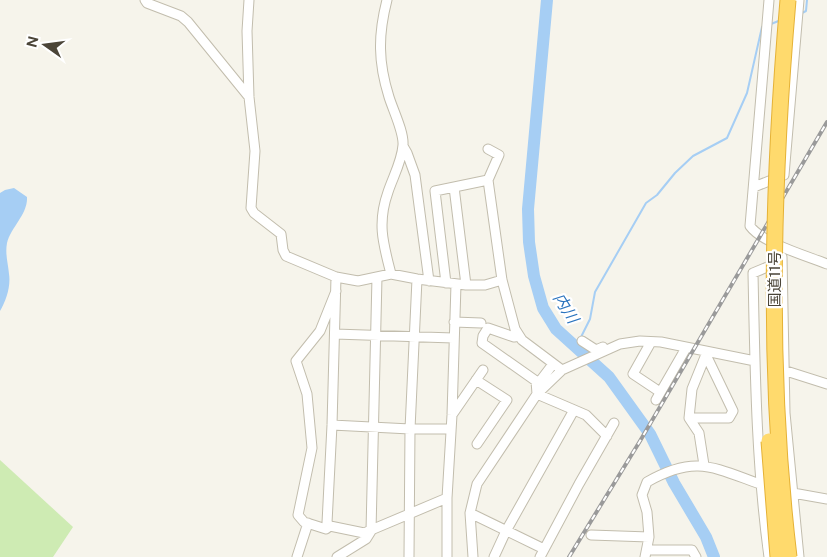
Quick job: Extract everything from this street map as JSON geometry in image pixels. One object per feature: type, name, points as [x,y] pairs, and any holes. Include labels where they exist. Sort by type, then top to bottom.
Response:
[{"type":"highway","name":"国道11号","points":[[778,0],[766,198],[764,321],[771,486],[778,557]]},
{"type":"highway","name":"国道11号","points":[[788,0],[777,167],[774,286],[778,427],[789,557]]},
{"type":"street","points":[[145,0],[147,3],[180,16],[188,22],[248,97]]},
{"type":"street","points":[[249,0],[246,31],[248,97],[255,151],[251,208],[254,213],[281,234],[283,250],[286,256],[336,277],[358,281],[392,274],[466,285],[485,285],[502,280]]},
{"type":"street","points":[[387,0],[379,43],[387,90],[403,142],[381,216],[382,238],[392,274]]},
{"type":"street","points":[[769,0],[750,226],[754,232],[782,246],[827,264]]},
{"type":"street","points":[[754,187],[784,175],[799,0]]},
{"type":"street","points":[[403,146],[415,175],[429,281]]},
{"type":"street","points":[[488,149],[499,155],[488,180],[502,280],[515,329],[522,340],[562,370]]},
{"type":"street","points":[[446,557],[454,322],[451,283],[435,191],[488,180]]},
{"type":"street","points":[[454,187],[466,285]]},
{"type":"street","points":[[782,246],[785,413],[799,557]]},
{"type":"street","points":[[769,557],[760,484],[753,273],[782,261]]},
{"type":"street","points":[[330,526],[327,523],[336,277]]},
{"type":"street","points":[[337,557],[366,539],[371,531],[377,277]]},
{"type":"street","points":[[409,557],[410,429],[417,279]]},
{"type":"street","points":[[336,291],[320,330],[296,361],[296,366],[305,384],[307,394],[312,448],[298,515],[304,522],[326,529],[330,526],[364,533],[447,498]]},
{"type":"street","points":[[454,322],[481,323]]},
{"type":"street","points":[[519,336],[514,337],[488,328],[483,336],[482,343],[536,381],[537,390]]},
{"type":"street","points":[[335,334],[453,338]]},
{"type":"street","points":[[582,341],[596,350],[626,336],[640,341]]},
{"type":"street","points":[[537,390],[562,370],[597,353],[620,344],[640,341],[755,361]]},
{"type":"street","points":[[651,342],[632,374],[658,396],[686,348]]},
{"type":"street","points":[[704,465],[699,433],[690,418],[692,388],[707,354]]},
{"type":"street","points":[[690,418],[729,418],[733,411],[707,354]]},
{"type":"street","points":[[473,557],[470,512],[477,484],[553,364]]},
{"type":"street","points":[[452,415],[483,370]]},
{"type":"street","points":[[783,370],[827,384]]},
{"type":"street","points":[[476,380],[507,400],[477,444]]},
{"type":"street","points":[[537,390],[586,415],[606,436]]},
{"type":"street","points":[[494,557],[506,531],[574,410]]},
{"type":"street","points":[[470,512],[542,553],[614,424]]},
{"type":"street","points":[[332,425],[451,429]]},
{"type":"street","points":[[696,557],[692,550],[646,554],[649,536],[647,512],[642,494],[647,482],[677,468],[690,465],[704,465],[760,484]]},
{"type":"street","points":[[793,493],[827,498]]},
{"type":"street","points":[[297,557],[308,523]]},
{"type":"street","points":[[591,535],[649,536]]},
{"type":"green space","points":[[0,460],[73,527],[53,557],[0,557]]},
{"type":"water","points":[[14,188],[27,197],[27,203],[7,243],[6,255],[9,288],[0,311],[0,193]]},
{"type":"waterway","name":"内川","points":[[547,0],[528,209],[529,242],[534,276],[543,308],[556,329],[609,377],[650,434],[674,483],[706,537],[714,557]]},
{"type":"waterway","points":[[802,13],[806,11],[807,0]]},
{"type":"waterway","points":[[771,24],[781,20]]},
{"type":"waterway","points":[[576,347],[590,319],[595,292],[646,203],[657,195],[675,173],[693,156],[727,138],[747,93],[762,27],[764,26]]},
{"type":"railway","points":[[569,557],[640,441],[827,122]]}]
